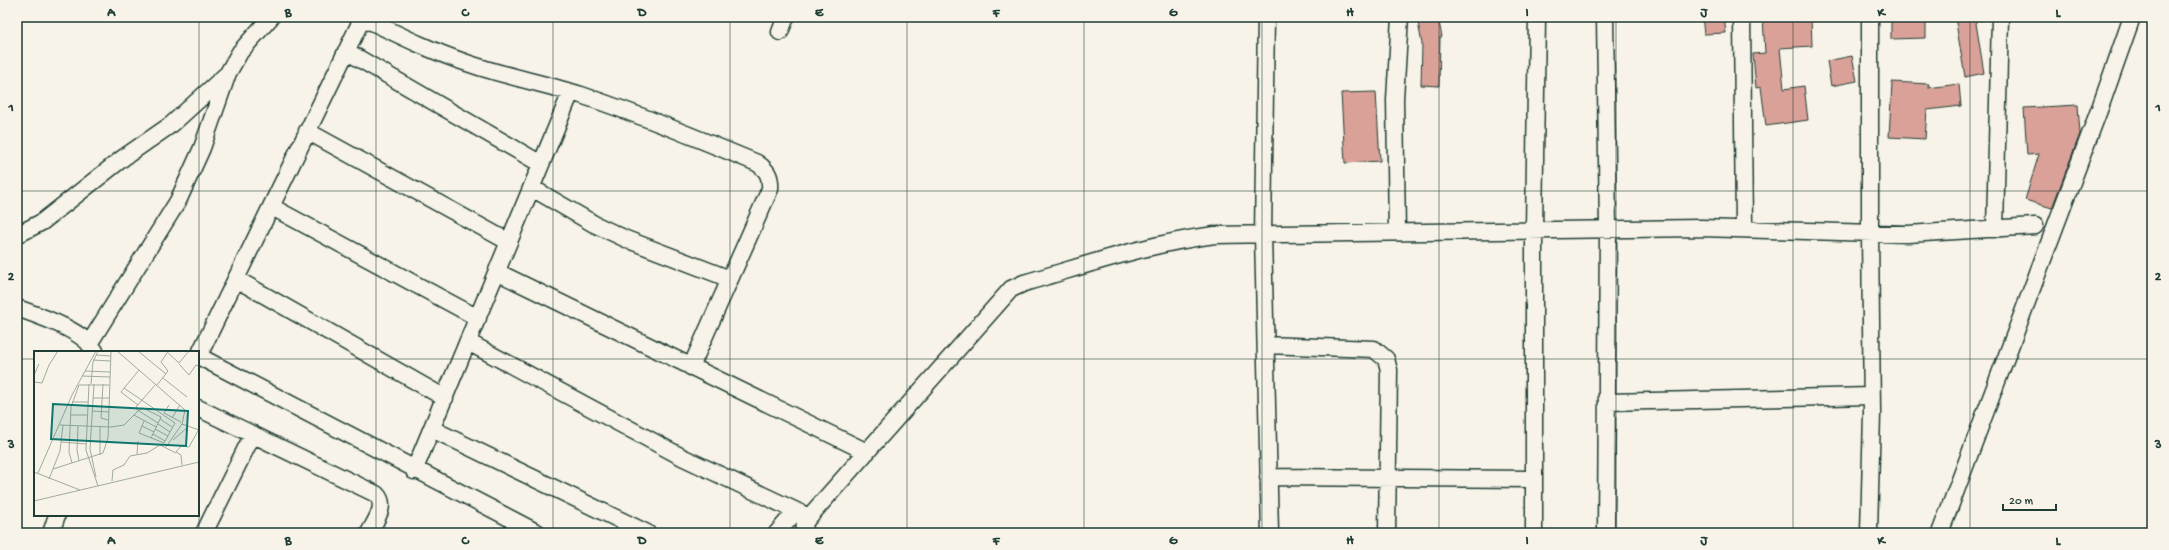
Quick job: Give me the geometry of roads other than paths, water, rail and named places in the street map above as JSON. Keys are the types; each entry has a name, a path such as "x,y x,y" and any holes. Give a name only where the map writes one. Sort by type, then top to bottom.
{"street":[{"path":"17,308 47,319 82,337 92,348 178,201 202,148 228,73 240,52 271,17"},
{"path":"780,32 786,17"},
{"path":"1266,17 1263,235 1270,533"},
{"path":"1397,232 1395,99 1400,17"},
{"path":"1534,533 1534,230 1537,17"},
{"path":"1605,17 1608,229 1606,533"},
{"path":"1742,17 1744,228"},
{"path":"1869,533 1872,396 1870,17"},
{"path":"1995,229 2000,17"},
{"path":"1940,533 2101,105 2132,17"},
{"path":"538,533 493,508 414,471 202,358 201,351 272,207 358,26 363,22 368,21 466,63 511,77 571,92 656,121 757,163 767,170 771,179 770,189 691,367"},
{"path":"346,51 541,164"},
{"path":"17,235 42,222 123,158 172,124 228,73"},
{"path":"414,471 571,92"},
{"path":"307,132 509,242"},
{"path":"532,188 600,227 730,279"},
{"path":"272,207 478,318"},
{"path":"778,533 802,514 867,452 1006,294 1017,285 1139,250 1191,238 1216,235 1744,228 1908,234 2035,226"},
{"path":"497,272 867,452"},
{"path":"236,279 445,398"},
{"path":"468,342 669,450 802,514 805,522 804,533"},
{"path":"1266,345 1374,349 1381,353 1386,359 1389,370 1387,533"},
{"path":"1607,402 1872,396"},
{"path":"199,408 376,494 382,502 382,506 369,533"},
{"path":"432,429 647,533"},
{"path":"204,533 253,434"},
{"path":"1268,477 1534,479"},
{"path":"51,533 57,516"}]}
